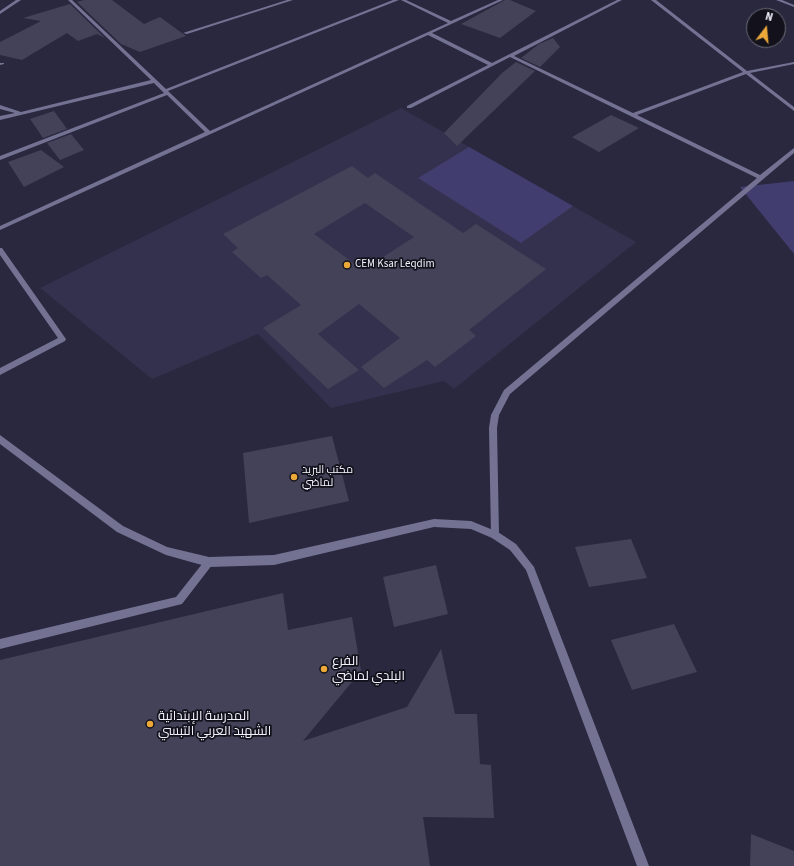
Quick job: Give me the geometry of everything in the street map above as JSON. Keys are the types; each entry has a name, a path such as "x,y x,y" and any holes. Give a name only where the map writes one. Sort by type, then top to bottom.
{"street":[{"path":"0,13 19,0"},
{"path":"70,0 209,133"},
{"path":"185,33 291,0"},
{"path":"0,158 397,0"},
{"path":"403,0 452,23"},
{"path":"0,228 501,0"},
{"path":"408,107 620,0"},
{"path":"654,0 794,109"},
{"path":"778,0 794,6"},
{"path":"428,33 492,65"},
{"path":"511,56 761,178"},
{"path":"633,115 747,72 794,63"},
{"path":"0,118 154,80"},
{"path":"0,107 20,113"},
{"path":"495,535 493,428 495,414 507,392 794,150"},
{"path":"0,250 62,339 0,372"},
{"path":"0,439 120,529 166,551 209,562 274,560 434,523 471,525 495,535 513,547 529,567 643,866"},
{"path":"0,644 179,601 209,562"}],"shaded area":[{"name":"CEM Ksar Leqdim","path":"401,108 636,242 454,389 444,381 331,408 258,334 152,379 40,288"},
{"path":"469,147 573,206 521,243 418,178"},
{"path":"794,181 794,254 740,187"}],"building":[{"path":"84,0 112,0 144,24 160,17 186,36 140,52 121,44 77,2"},
{"path":"505,0 510,0 536,11 500,38 461,24"},
{"path":"70,4 105,38 97,34 78,41 67,33 22,60 0,55 0,42 41,21 23,18"},
{"path":"553,38 560,47 540,67 521,58 539,44"},
{"path":"516,62 535,71 457,146 444,133 502,73"},
{"path":"54,111 67,129 43,138 30,119"},
{"path":"611,115 639,128 599,152 572,137"},
{"path":"71,134 84,150 60,160 47,143"},
{"path":"41,150 64,167 24,187 8,162"},
{"path":"352,166 368,178 375,173 463,233 476,224 546,269 469,330 476,336 435,367 427,360 384,388 361,367 400,338 359,304 318,334 359,370 328,389 263,328 301,305 267,275 261,278 232,252 238,248 223,234","holes":["365,203 414,237 363,270 314,234"]},
{"name":"مكتب البريد لماضي","path":"332,436 349,501 249,523 243,453"},
{"path":"631,539 647,578 589,587 575,547"},
{"path":"436,565 448,614 394,627 383,577"},
{"name":"المدرسة الإبتدائية الشهيد العربي التبسي","path":"283,593 288,630 352,617 361,671 303,741 407,707 441,649 455,714 477,714 480,764 491,765 494,818 423,817 430,866 0,866 0,660"},
{"path":"674,624 697,672 632,690 611,640"},
{"path":"751,834 794,851 794,866 750,866"}],"place":[{"name":"CEM Ksar Leqdim","path":"347,265"},
{"name":"مكتب البريد لماضي","path":"294,477"},
{"name":"الفرع البلدي لماضي","path":"324,669"},
{"name":"المدرسة الإبتدائية الشهيد العربي التبسي","path":"150,724"}]}
